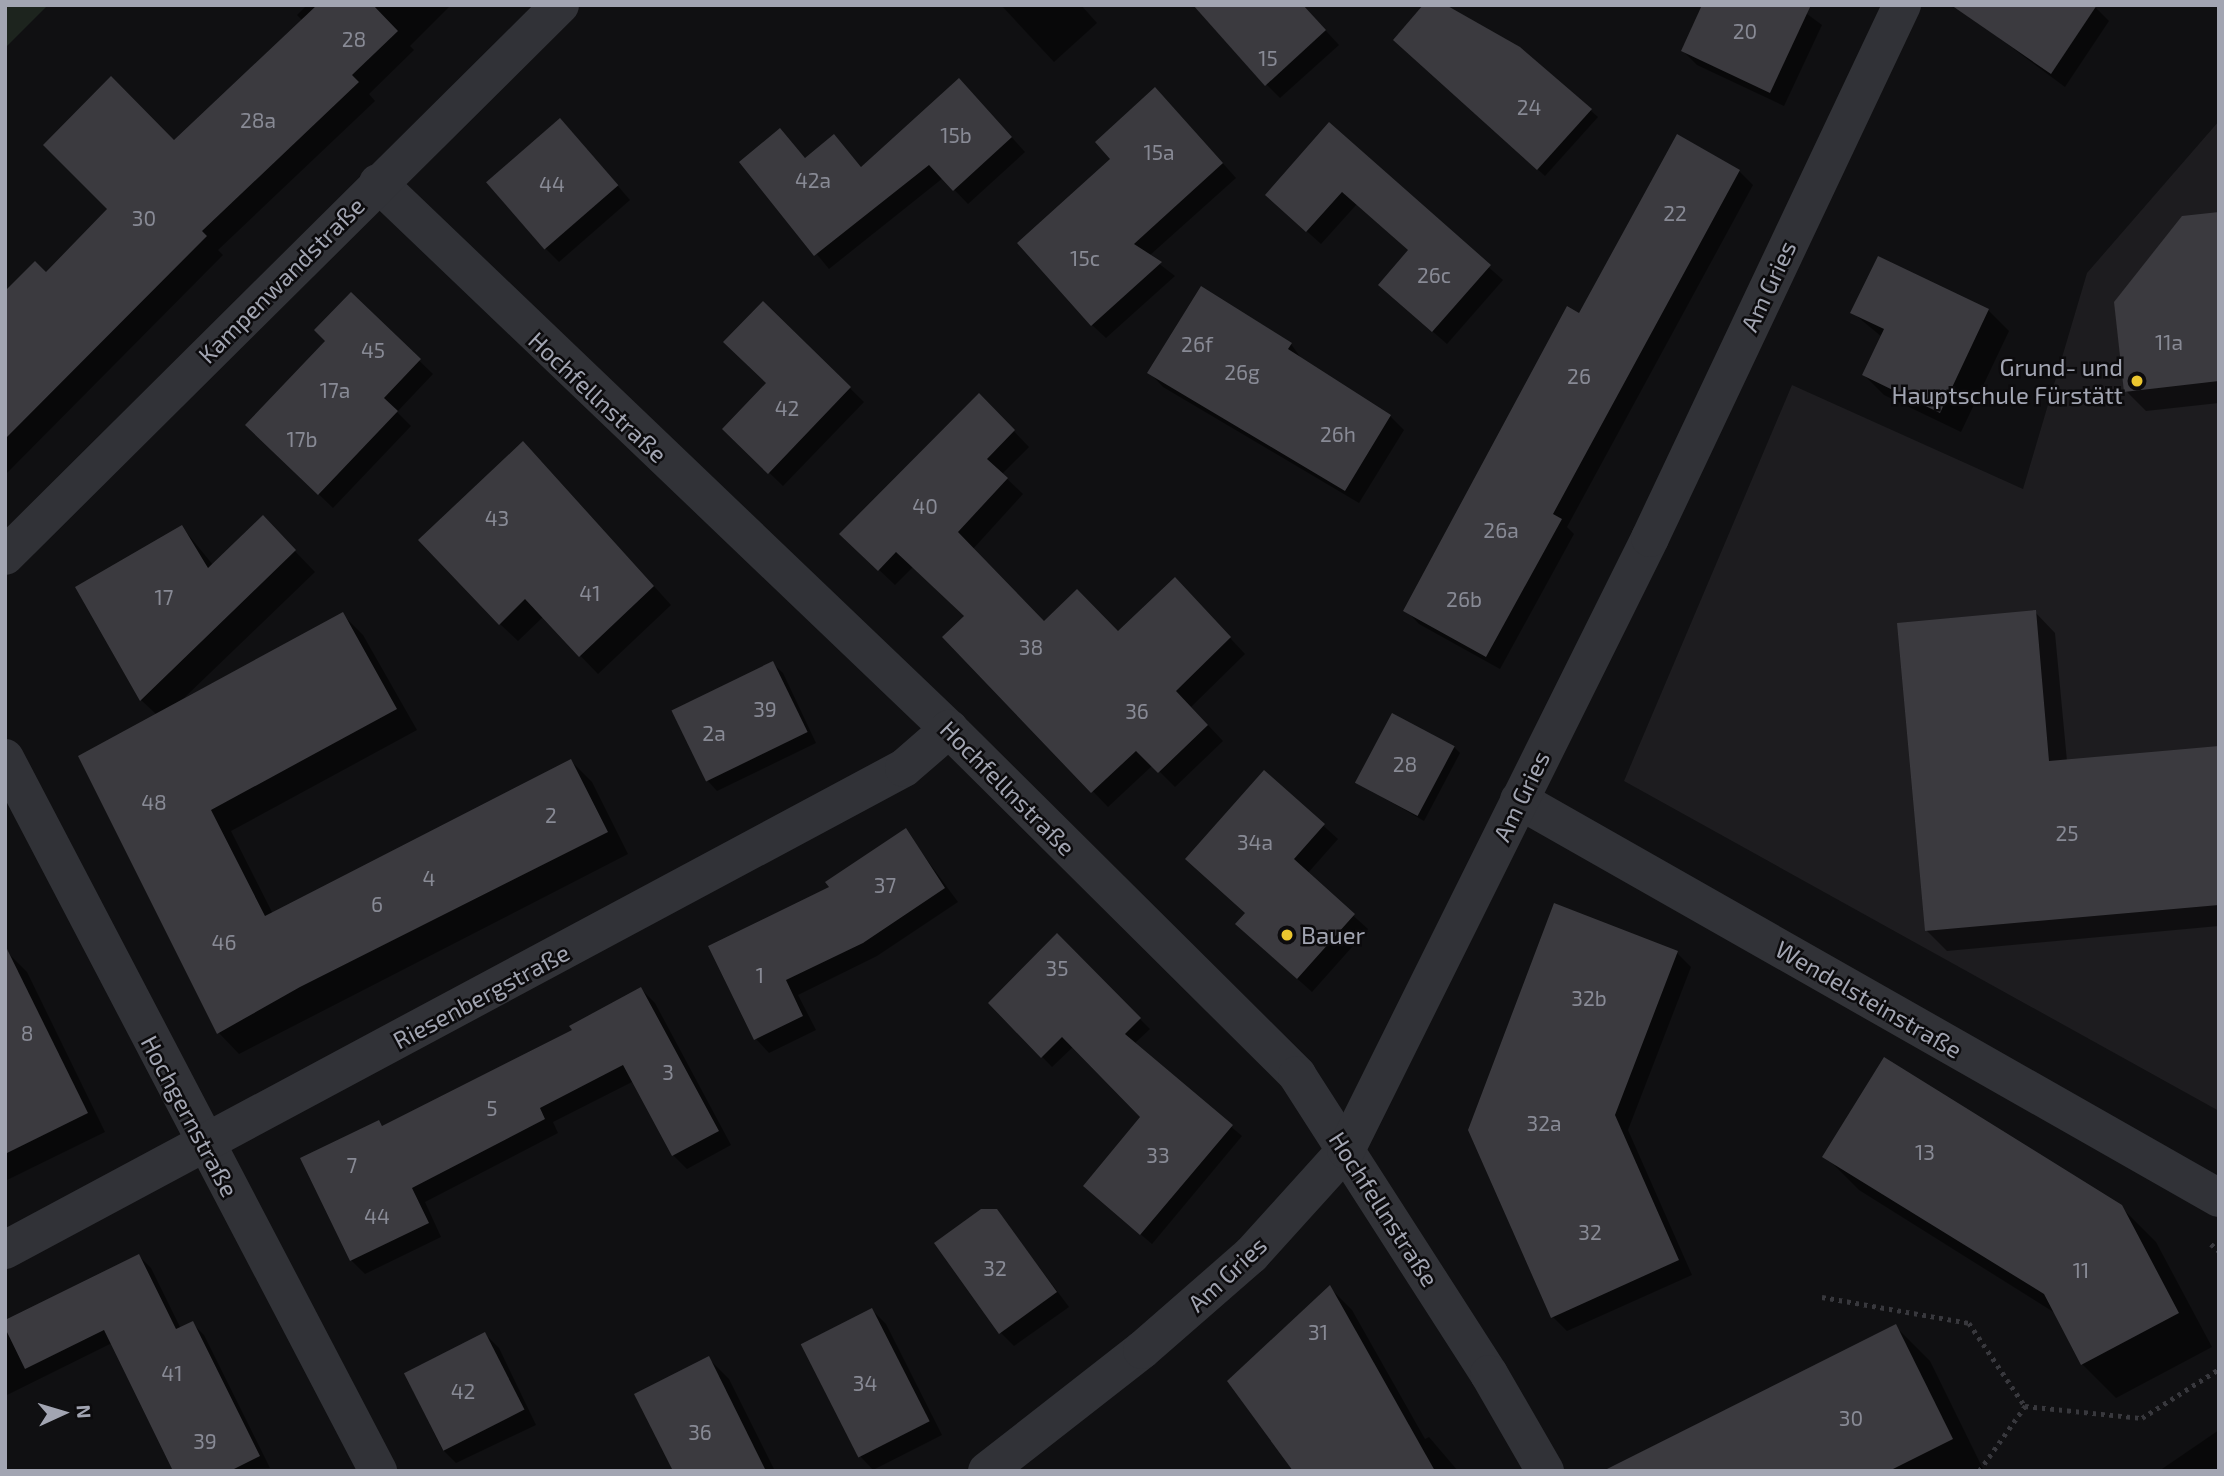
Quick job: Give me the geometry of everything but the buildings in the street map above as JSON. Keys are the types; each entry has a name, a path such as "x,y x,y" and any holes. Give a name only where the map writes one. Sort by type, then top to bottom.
{"street":[{"name":"Kampenwandstraße","path":"5,556 560,5"},
{"name":"Am Gries","path":"987,1471 1142,1350 1251,1255 1346,1150 1650,538 1902,5"},
{"name":"Hochfellnstraße","path":"378,183 949,729 1297,1075 1545,1471"},
{"name":"Riesenbergstraße","path":"5,1250 904,768 949,729"},
{"name":"Hochgernstraße","path":"5,758 204,1144 378,1471"},
{"name":"Wendelsteinstraße","path":"1519,800 2219,1198"}],"path":[{"path":"1822,1297 1969,1323 2025,1406"},
{"path":"2025,1406 2142,1418 2219,1369"},
{"path":"1979,1471 2025,1406"}],"shaded area":[{"path":"5,5 48,5 5,48"},
{"path":"2219,121 2219,1111 1624,781 1792,385 2023,489 2087,273"}],"place":[{"name":"Grund- und Hauptschule Fürstätt","path":"2137,381"},
{"name":"Bauer","path":"1287,935"}]}
